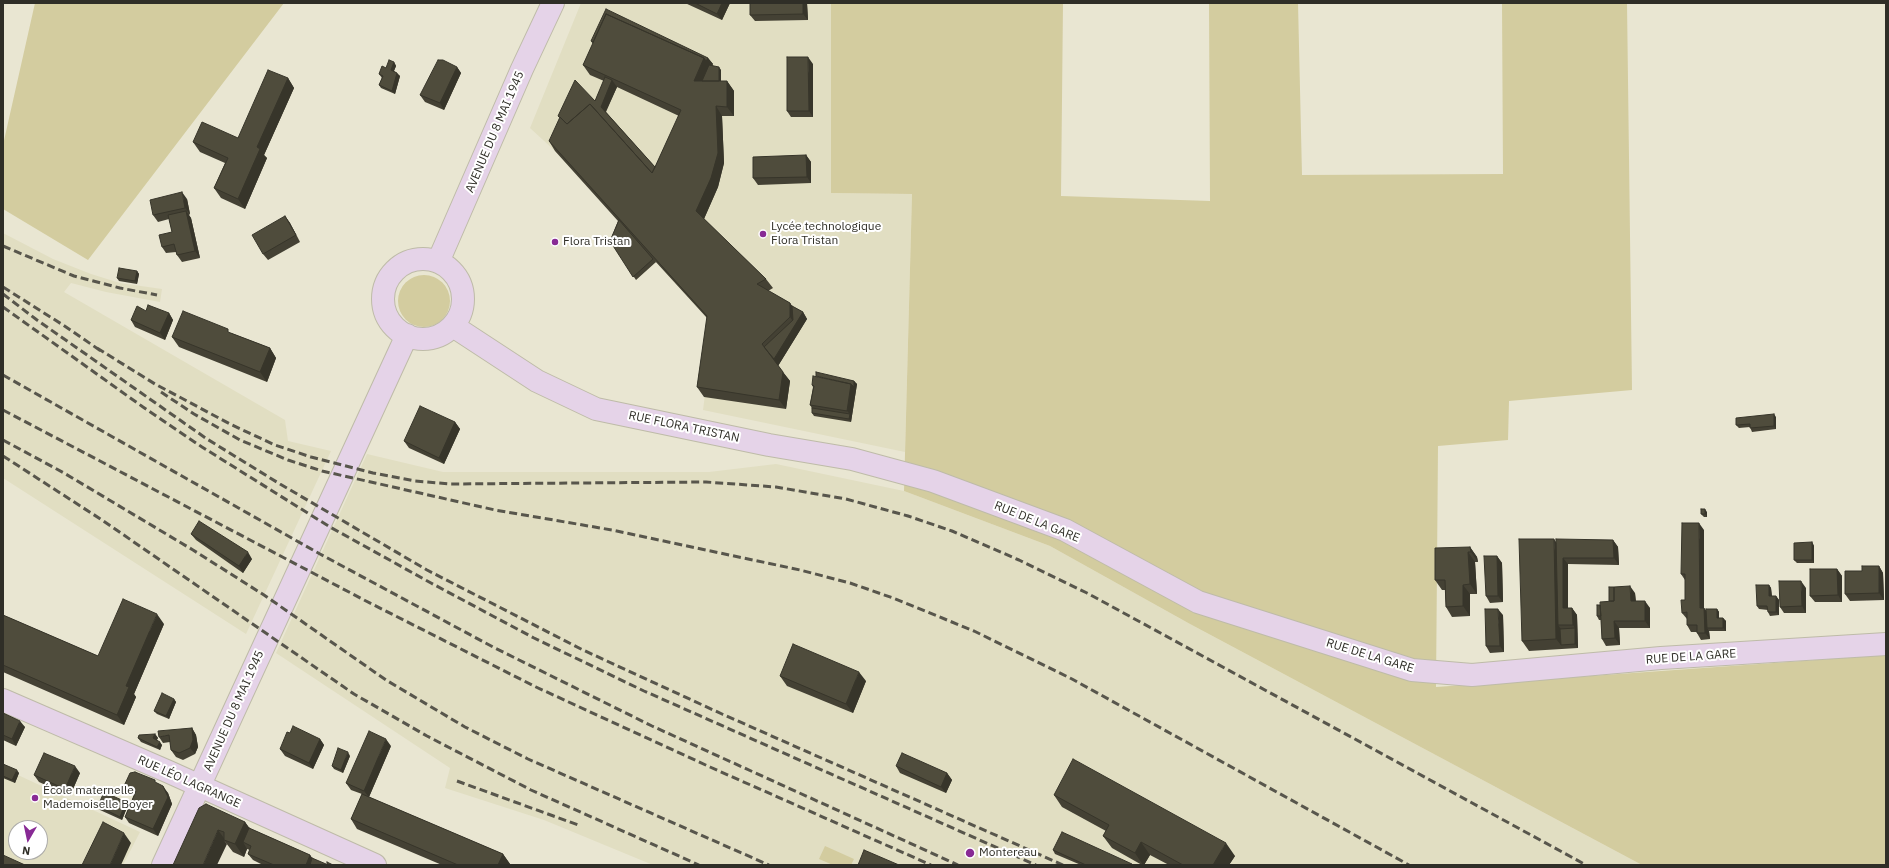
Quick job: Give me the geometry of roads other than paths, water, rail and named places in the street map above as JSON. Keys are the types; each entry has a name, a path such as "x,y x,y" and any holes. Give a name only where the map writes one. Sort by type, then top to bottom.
{"main road":[{"name":"AVENUE DU 8 MAI 1945","path":"438,262 522,68 553,3"},
{"path":"425,259 438,262 449,268 458,278 464,302 460,315 454,326 444,334 432,338 419,339 407,335 395,328 387,316 384,303 384,290 390,277 399,267 411,261 425,259"},
{"name":"RUE FLORA TRISTAN","path":"454,326 537,381 596,409 769,445 852,459 933,482"},
{"name":"AVENUE DU 8 MAI 1945","path":"163,865 407,335"},
{"name":"RUE DE LA GARE","path":"933,482 1065,530 1198,602 1412,670 1472,675 1661,658 1886,644"},
{"name":"RUE LÉO LAGRANGE","path":"3,700 200,786 375,865"}],"railway":[{"path":"3,246 74,276 120,288 157,295"},
{"path":"3,287 101,351"},
{"path":"3,294 37,320 207,439 280,484 427,570 583,650 722,714 1063,865"},
{"path":"3,307 143,407 202,447 330,527 431,583 534,638 644,691 1036,865"},
{"path":"97,348 155,384 232,425 275,445 311,457 373,473 415,481 451,484 706,482 776,487 846,499 908,516 952,531 1019,560 1087,593 1586,865"},
{"path":"3,375 320,554 493,647 652,726 958,865"},
{"path":"161,392 194,414 240,440 288,460 322,471 495,510 612,530 800,570 850,583 893,598 974,631 1072,679 1409,865"},
{"path":"3,410 366,601 536,687 710,767 931,865"},
{"path":"3,440 64,473 193,550 264,595 386,680 465,727 528,759 769,865"},
{"path":"3,456 102,520 354,694 427,736 531,790 699,865"},
{"path":"457,781 581,826"}],"place":[{"name":"Lycée technologique Flora Tristan","path":"763,234"},
{"name":"Flora Tristan","path":"555,242"},
{"name":"École maternelle Mademoiselle Boyer","path":"35,798"},
{"name":"Montereau","path":"970,853"}]}
